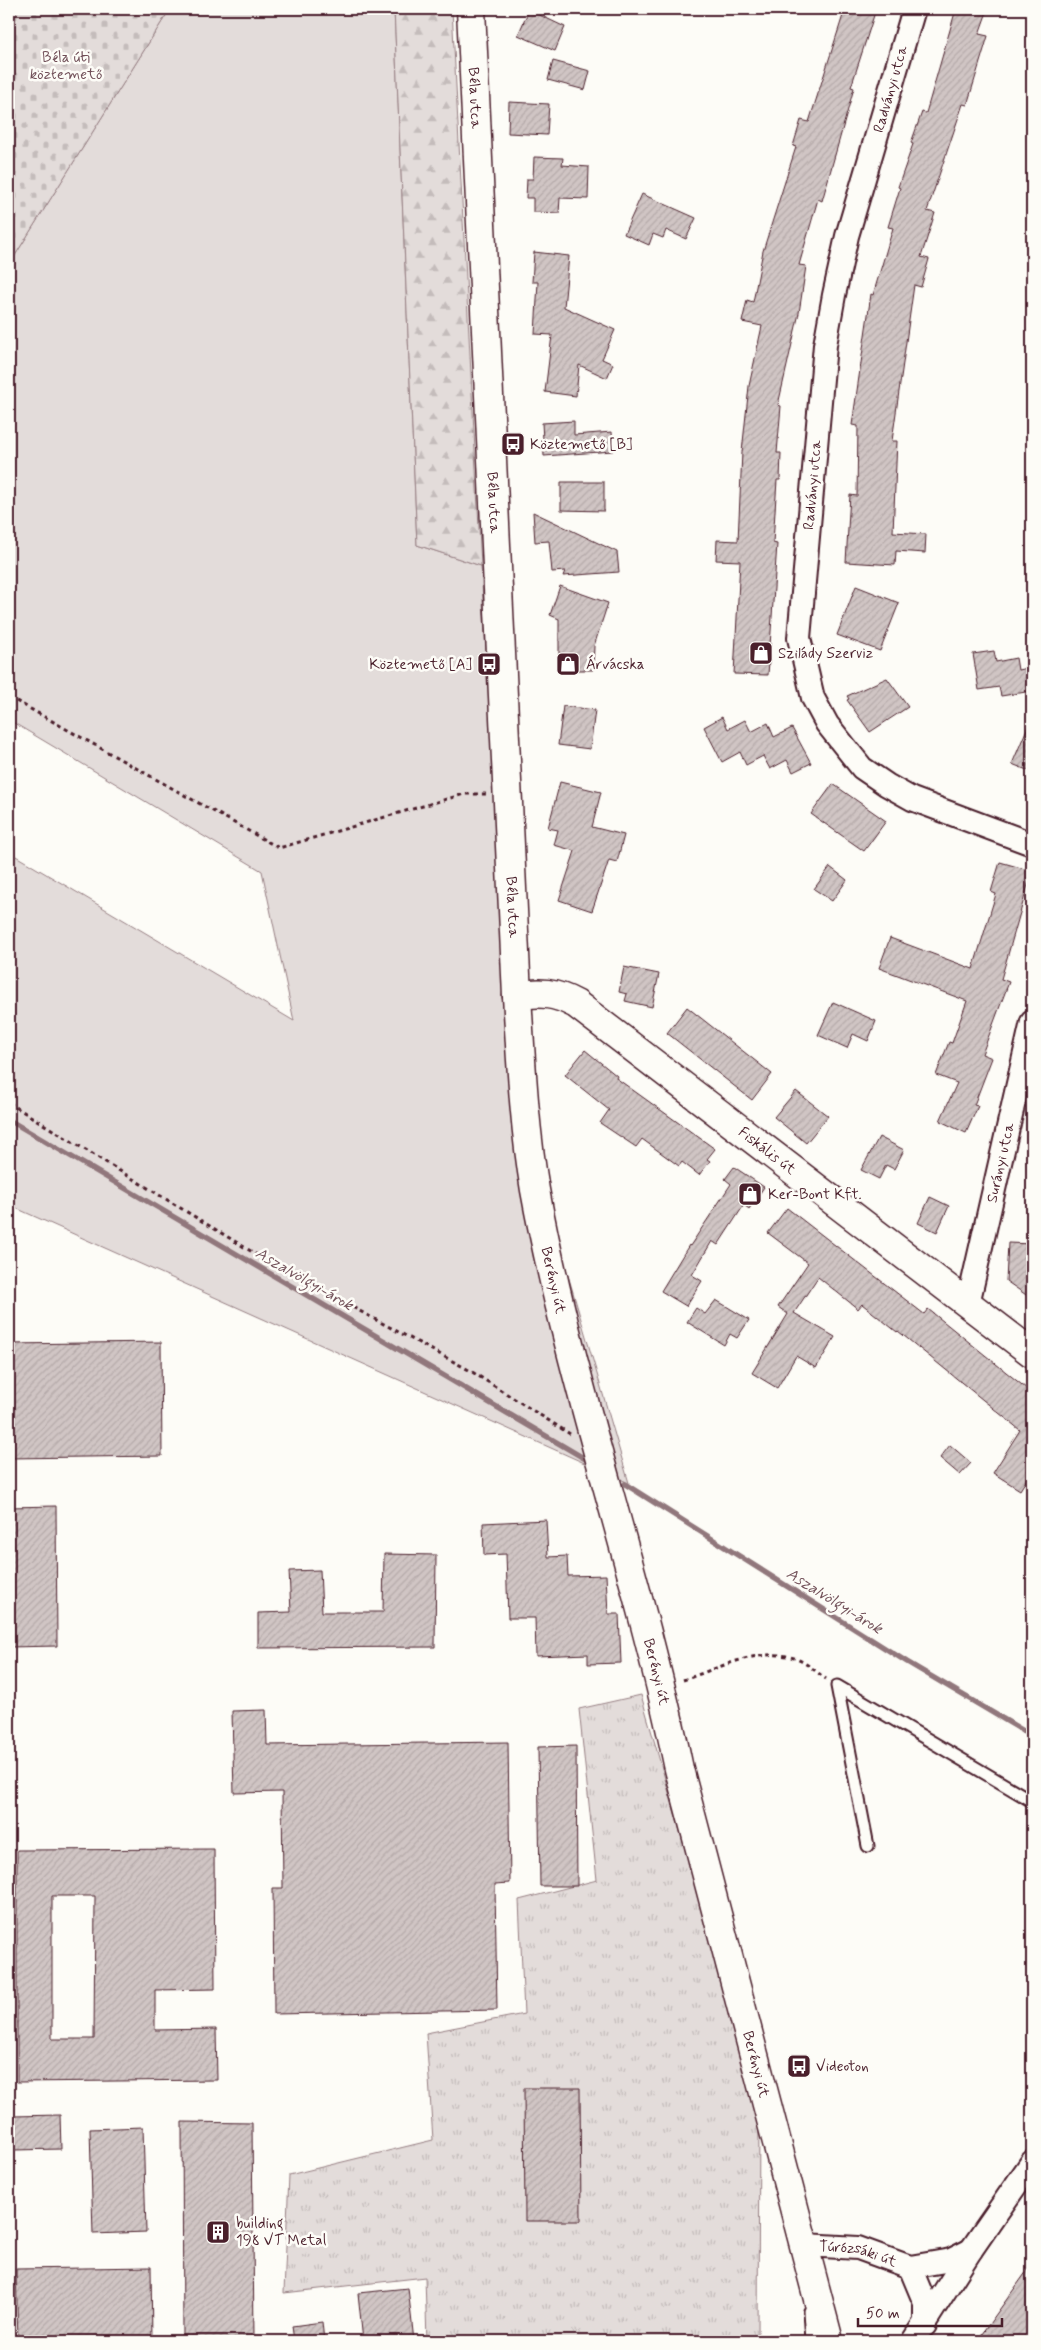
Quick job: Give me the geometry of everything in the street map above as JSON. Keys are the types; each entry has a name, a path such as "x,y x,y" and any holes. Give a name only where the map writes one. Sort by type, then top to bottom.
{"main road":[{"name":"Béla utca","path":"470,9 517,996"},
{"name":"Fiskális út","path":"517,996 533,992 548,993 562,996 576,1004 1032,1353"},
{"name":"Berényi út","path":"517,996 526,1116 535,1189 568,1335 662,1686 679,1769 829,2341"}],"street":[{"name":"Radványi utca","path":"914,9 847,236 834,295 825,345 799,638 813,698 826,724 862,768 912,799 1032,844"},
{"name":"Surányi utca","path":"968,1304 1032,1022"},
{"name":"Túrózsáki út","path":"919,2333 971,2250 1032,2162"},
{"name":"Túrózsáki út","path":"805,2245 858,2248 910,2267 951,2260 971,2250"},
{"name":"Túrózsáki út","path":"910,2267 925,2303 919,2333"}],"lane":[{"path":"837,1686 1032,1801"},
{"path":"837,1686 868,1846"},
{"path":"805,2245 812,2341"}],"path":[{"path":"9,697 279,848 464,794"},
{"path":"9,1103 267,1261 469,1370 600,1453"},
{"path":"662,1686 755,1657 778,1655 800,1661 837,1686"}],"green space":[{"name":"Béla úti köztemető","path":"9,9 170,9 9,265"},
{"path":"170,9 394,9 417,545 481,566 500,898 528,1139 629,1483 9,1205 9,852 294,1021 262,871 9,720 9,265"},
{"path":"394,9 452,9 481,566 417,545"},
{"path":"641,1695 759,2107 758,2341 427,2341 425,2277 284,2293 289,2175 433,2140 426,2033 524,2014 519,1900 597,1880 579,1709"}],"building":[{"path":"845,9 876,9 851,87 854,88 822,201 818,199 799,265 806,266 799,313 778,405 781,406 777,453 781,453 780,480 777,480 773,543 777,544 768,675 734,674 740,561 716,560 717,540 738,541 742,452 749,386 762,326 742,322 747,300 753,302 763,251 796,147 793,146 801,120 809,122"},
{"path":"956,9 988,9 979,34 988,36 967,105 963,104 927,211 935,213 921,257 929,259 921,287 914,285 892,441 897,441 893,532 926,534 925,553 896,551 895,565 846,562 850,495 857,496 858,426 852,425 871,294 873,295 893,228 888,227 900,188 898,187 913,144 911,143 922,112 926,113"},
{"path":"529,10 565,27 555,51 518,35"},
{"path":"553,61 590,71 585,90 548,80"},
{"path":"509,102 549,104 547,135 508,133"},
{"path":"534,157 563,158 562,165 589,167 588,199 560,198 559,213 533,212 533,198 526,198 527,179 533,179"},
{"path":"642,194 696,218 686,239 666,230 663,238 653,234 649,245 624,234"},
{"path":"534,252 569,256 564,307 615,330 602,359 613,364 607,378 579,365 576,396 545,392 552,335 535,334 538,282 532,282"},
{"path":"574,421 574,435 612,432 613,451 544,456 542,423"},
{"path":"561,482 604,482 604,511 561,510"},
{"path":"533,512 617,552 619,572 563,576 565,571 552,572 549,541 535,542"},
{"path":"560,586 608,603 594,646 593,670 559,670 559,619 550,615"},
{"path":"856,586 899,603 880,651 837,635"},
{"path":"994,651 996,662 1016,658 1018,670 1032,667 1032,691 1001,696 999,687 979,690 973,654"},
{"path":"887,678 908,707 870,732 847,700 849,699 847,696"},
{"path":"563,706 595,710 590,749 558,745"},
{"path":"722,717 728,729 745,720 751,732 768,723 774,737 792,728 811,763 793,772 787,760 770,769 763,756 746,765 740,752 722,762 704,727"},
{"path":"1032,717 1032,772 1012,764"},
{"path":"560,782 601,792 592,827 624,835 617,862 609,860 592,911 559,900 575,851 554,845 558,830 548,828"},
{"path":"833,784 886,821 864,851 811,814"},
{"path":"1000,862 1032,871 1001,979 1009,982 982,1054 992,1058 974,1105 978,1106 966,1133 940,1121 957,1083 936,1075 949,1042 952,1043 967,1001 879,968 890,938 973,969 996,894 991,892"},
{"path":"830,867 847,880 832,901 814,889"},
{"path":"624,967 659,974 652,1007 625,1001 627,994 619,992"},
{"path":"833,1002 876,1021 868,1041 853,1034 847,1048 818,1035"},
{"path":"687,1007 772,1074 752,1100 667,1033"},
{"path":"585,1050 617,1076 616,1078 715,1149 707,1159 710,1161 699,1175 682,1162 679,1166 642,1139 636,1147 600,1123 609,1110 565,1075"},
{"path":"796,1091 828,1116 806,1143 774,1117"},
{"path":"879,1137 904,1150 894,1169 886,1165 879,1179 861,1170"},
{"path":"734,1167 764,1187 749,1209 744,1205 718,1245 712,1241 692,1275 702,1281 686,1306 661,1291 689,1245 731,1184 725,1179"},
{"path":"930,1197 949,1206 937,1232 918,1223"},
{"path":"787,1208 924,1314 928,1309 1032,1393 1032,1471 1020,1490 993,1473 1020,1430 898,1331 862,1304 858,1309 818,1277 794,1313 835,1337 816,1368 796,1356 777,1388 752,1373 788,1314 778,1307 808,1263 768,1233"},
{"path":"1008,1243 1032,1244 1032,1299 1006,1281"},
{"path":"716,1300 749,1320 737,1338 730,1334 724,1345 687,1322 696,1308 705,1314"},
{"path":"161,1342 162,1456 9,1458 9,1344"},
{"path":"950,1445 971,1463 960,1475 940,1458"},
{"path":"56,1506 57,1646 9,1647 9,1507"},
{"path":"546,1520 548,1557 567,1556 568,1576 606,1575 608,1614 619,1614 621,1663 588,1664 588,1654 536,1656 535,1618 508,1618 506,1554 484,1555 483,1523"},
{"path":"384,1554 436,1555 435,1647 258,1648 258,1613 291,1612 289,1571 320,1570 322,1612 383,1612"},
{"path":"266,1710 267,1745 508,1742 510,1883 495,1884 497,2010 274,2014 273,1888 283,1888 282,1792 234,1793 232,1711"},
{"path":"576,1746 577,1886 540,1886 538,1747"},
{"path":"214,1849 215,1989 155,1990 155,2030 216,2029 217,2080 17,2082 17,1850","holes":["52,1896 95,1896 94,2039 52,2039"]},
{"path":"524,2088 580,2088 581,2221 525,2221"},
{"path":"60,2115 61,2149 14,2150 13,2116"},
{"name":"building 198 VT Metal","path":"182,2122 252,2123 254,2341 183,2341"},
{"path":"143,2127 146,2232 93,2234 90,2129"},
{"path":"1032,2264 1032,2341 977,2341"},
{"path":"151,2267 152,2341 18,2341 16,2269"},
{"path":"408,2288 414,2341 363,2341 358,2293"},
{"path":"322,2322 324,2341 294,2341 292,2326"}],"waterway":[{"name":"Aszalvölgyi-árok","path":"9,1120 587,1460"},
{"name":"Aszalvölgyi-árok","path":"625,1484 907,1662 1032,1736"}],"place":[{"name":"Köztemető [B]","path":"513,444"},
{"name":"Szilády Szerviz","path":"761,653"},
{"name":"Köztemető [A]","path":"489,664"},
{"name":"Árvácska","path":"568,664"},
{"name":"Ker-Bont Kft.","path":"750,1194"},
{"name":"Videoton","path":"799,2066"},
{"name":"building 198 VT Metal","path":"218,2232"}]}
